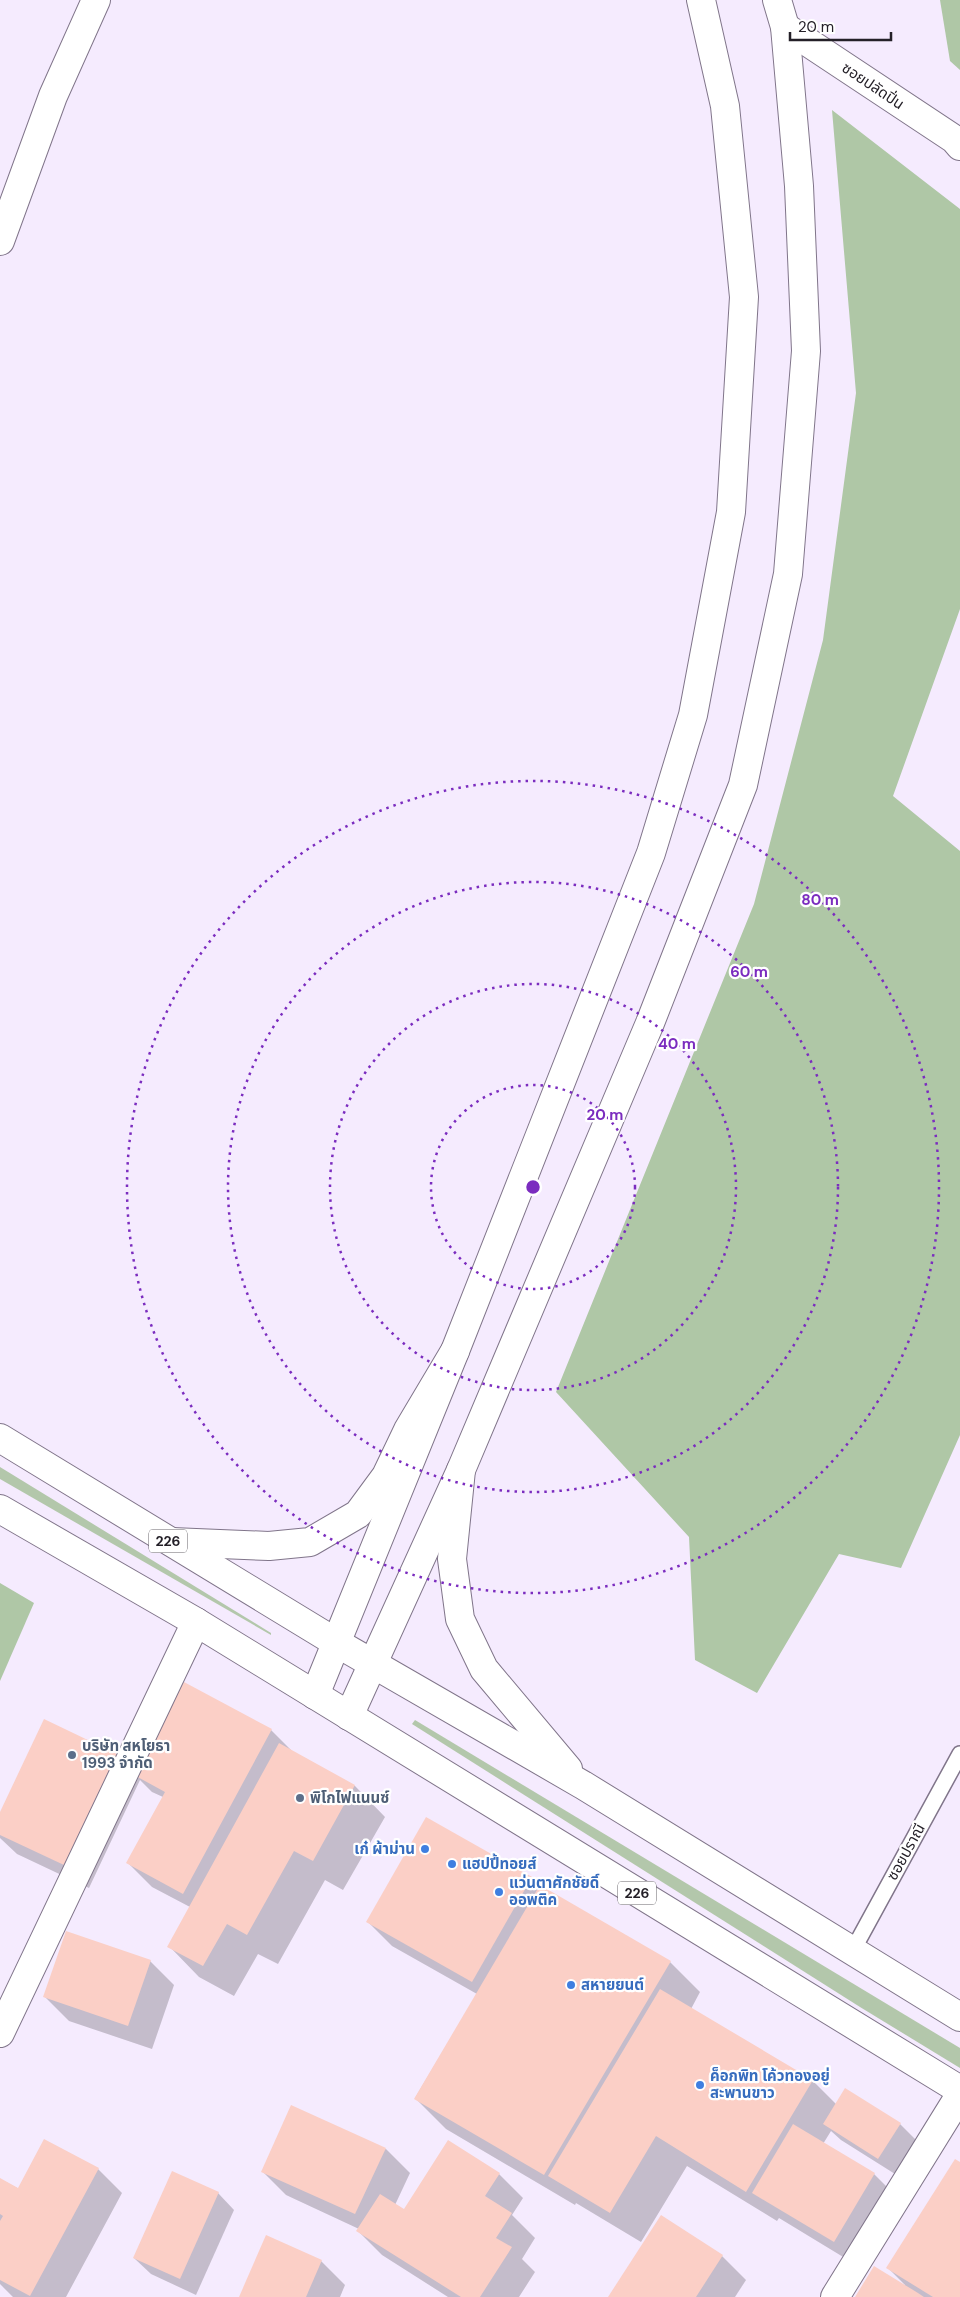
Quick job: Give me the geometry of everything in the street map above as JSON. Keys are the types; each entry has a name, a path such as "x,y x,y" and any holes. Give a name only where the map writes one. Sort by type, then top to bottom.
{"main road":[{"path":"0,241 53,96 96,0"},
{"path":"315,1695 455,1351 652,853 693,715 731,512 744,297 725,106 701,0"},
{"path":"349,1716 461,1470 650,1023 743,785 788,574 806,351 799,186 785,27 777,0"},
{"name":"ซอยปลัดปิ่น","path":"785,27 954,140 960,146"},
{"path":"170,1542 269,1546 310,1542 358,1514 386,1476 408,1430 455,1351"},
{"name":"226","path":"0,1438 336,1643 583,1785 960,2017"},
{"path":"461,1470 452,1559 460,1620 484,1669 583,1785"},
{"name":"226","path":"0,1509 196,1622 960,2090"},
{"path":"0,2033 196,1622"},
{"path":"835,2297 960,2095"}],"lane":[{"name":"ซอยปราณี","path":"853,1950 960,1754"}],"green space":[{"path":"940,0 960,0 960,70 950,61"},
{"path":"832,110 960,209 960,609 893,796 960,851 960,1435 901,1568 839,1554 757,1693 695,1660 689,1537 556,1392 754,904 823,640 856,393"},
{"path":"0,1467 271,1633 271,1635 0,1479"},
{"path":"0,1583 34,1603 0,1681"},
{"path":"415,1720 960,2048 960,2068 860,2007 412,1724"}],"building":[{"path":"184,1682 272,1729 183,1894 126,1863 165,1792 134,1775"},
{"path":"44,1719 117,1754 64,1865 0,1835 0,1812"},
{"path":"279,1743 355,1785 313,1861 294,1851 247,1935 227,1924 203,1966 167,1947"},
{"path":"426,1817 532,1877 472,1982 366,1922"},
{"path":"540,1885 671,1961 544,2175 414,2099"},
{"path":"66,1931 151,1960 128,2026 43,1997"},
{"path":"660,1989 813,2080 746,2192 656,2136 610,2213 548,2176"},
{"path":"845,2088 901,2123 878,2159 823,2124"},
{"path":"291,2105 386,2148 355,2214 261,2172"},
{"path":"793,2124 875,2173 834,2242 752,2193"},
{"path":"44,2139 99,2168 30,2296 0,2280 0,2221 3,2216 0,2214 0,2178 18,2188"},
{"path":"448,2140 500,2173 485,2196 512,2213 496,2238 512,2247 480,2297 461,2297 356,2231 380,2194 404,2209"},
{"path":"955,2159 960,2162 960,2297 933,2297 886,2268"},
{"path":"172,2171 219,2192 180,2279 133,2258"},
{"path":"661,2215 723,2255 696,2297 608,2297"},
{"path":"266,2235 322,2260 306,2297 239,2297"},
{"path":"874,2266 918,2293 924,2297 855,2297"}],"place":[{"name":"บริษัท สหโยธา 1993 จำกัด","path":"72,1755"},
{"name":"พิโกไฟแนนซ์","path":"300,1798"},
{"name":"เก๋ ผ้าม่าน","path":"425,1849"},
{"name":"แฮปปี้ทอยส์","path":"452,1864"},
{"name":"แว่นตาศักชัยดิ์ ออพติค","path":"499,1892"},
{"name":"สหายยนต์","path":"571,1985"},
{"name":"ค็อกพิท โค้วทองอยู่ สะพานขาว","path":"700,2085"}]}
